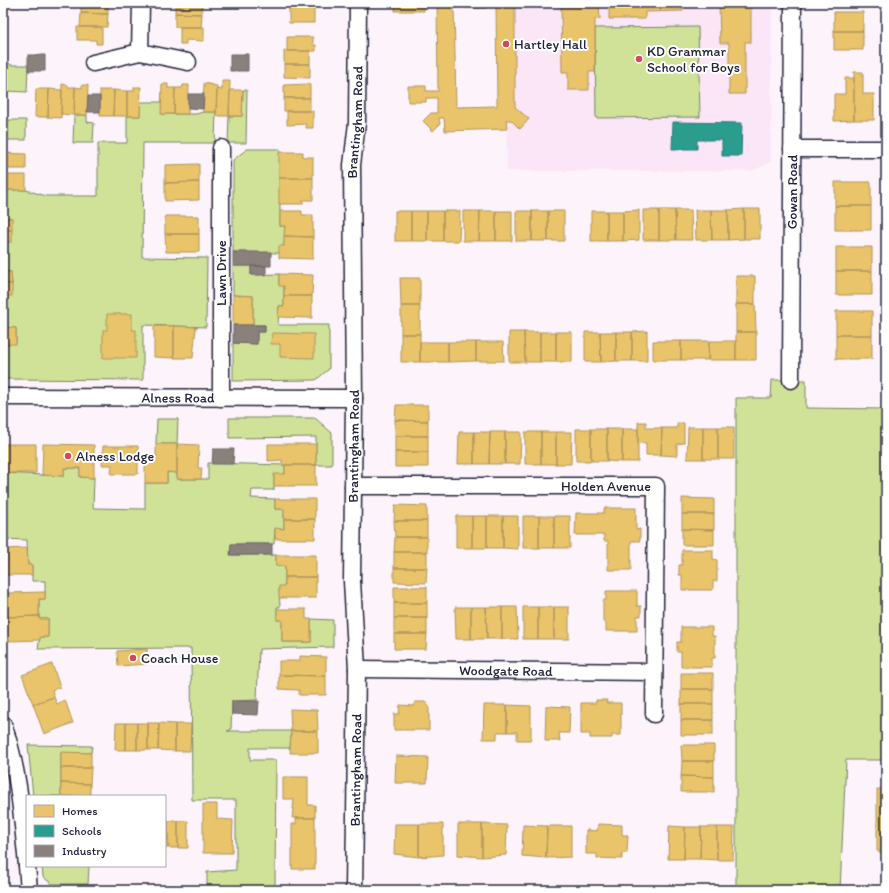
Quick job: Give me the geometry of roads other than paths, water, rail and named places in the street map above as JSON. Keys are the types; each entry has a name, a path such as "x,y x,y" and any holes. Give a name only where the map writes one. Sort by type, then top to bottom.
{"street":[{"path":"140,52 141,3"},
{"name":"Brantingham Road","path":"354,890 357,669 352,581 354,398 352,165 357,123 358,3"},
{"name":"Gowan Road","path":"791,380 793,3"},
{"path":"93,63 140,52 188,62"},
{"name":"Lawn Drive","path":"221,148 221,398"},
{"path":"792,149 886,149"},
{"name":"Alness Road","path":"3,397 354,398"},
{"name":"Holden Avenue","path":"353,486 656,486 654,714"},
{"name":"Woodgate Road","path":"357,669 654,672"},
{"path":"3,724 11,747 19,785 26,856"},
{"path":"27,867 30,890"}],"place":[{"name":"Hartley Hall","path":"506,44"},
{"name":"KD Grammar School for Boys","path":"639,59"},
{"name":"Alness Lodge","path":"68,456"},
{"name":"Coach House","path":"133,658"}]}
